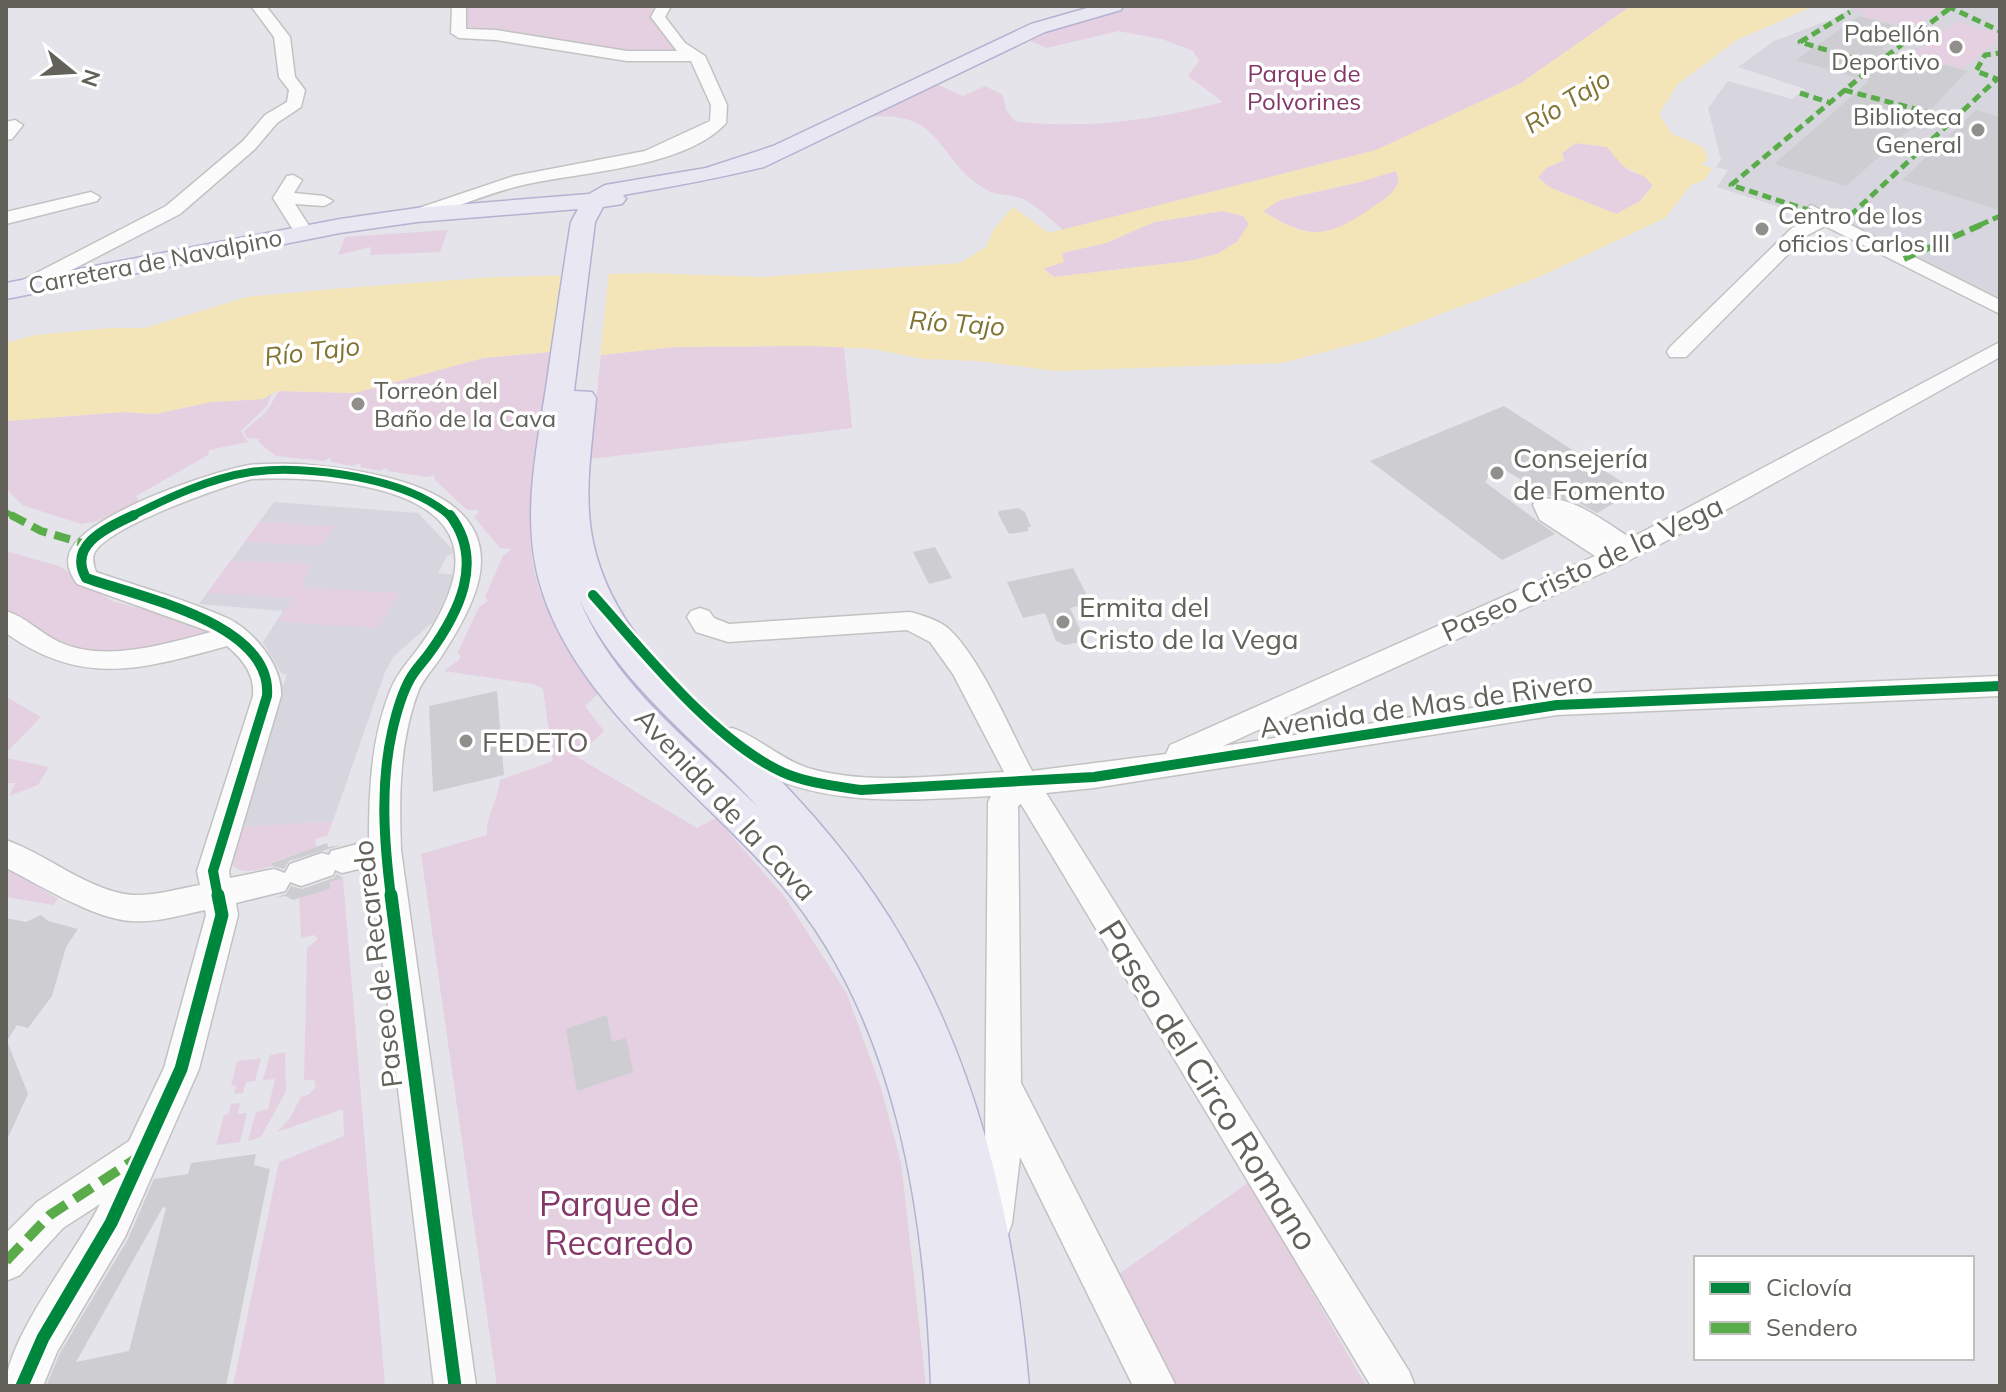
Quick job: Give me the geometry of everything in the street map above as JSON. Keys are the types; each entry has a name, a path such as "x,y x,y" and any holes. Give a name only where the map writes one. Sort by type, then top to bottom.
{"main road":[{"path":"448,212 620,207 738,171 1038,28 1114,6"},
{"path":"448,212 545,206 572,212 589,209 599,194 710,174 778,151"},
{"name":"Avenida de la Cava","path":"589,209 598,264 566,428 546,501 549,550 557,586 579,635 601,668 658,733 744,818 810,890 868,984 903,1068 941,1215 951,1278 958,1386"},
{"name":"Avenida de la Cava","path":"589,209 566,428 577,544 593,595 607,624 637,665 783,809 815,846 875,929 923,1023 972,1167 989,1256 1002,1386"},
{"name":"Carretera de Navalpino","path":"16,289 304,232 448,212"}],"street":[{"path":"16,289 173,210 249,145 271,119 295,104 297,90 287,77 282,37 258,6"},
{"path":"459,6 459,33 496,35 627,56 697,56"},
{"path":"417,215 533,177 625,164 695,138 718,123 719,105 697,56 678,46 676,37 660,24 658,17 664,6"},
{"path":"6,128 15,125 6,135"},
{"name":"Carretera de Navalpino","path":"293,180 282,198 304,232"},
{"path":"6,218 91,197"},
{"path":"282,198 324,201"},
{"path":"1678,352 1818,214 2000,308"},
{"name":"Paseo Cristo de la Vega","path":"1154,765 1623,553 2000,348"},
{"name":"Paseo de Recaredo","path":"233,635 220,625 86,578 79,569 86,544 102,532 202,486 249,473 277,471 377,482 401,488 449,515 461,531 468,554 469,573 450,619 408,681 395,720 385,850 455,1386"},
{"name":"Avenida de la Cava","path":"593,595 666,676 753,757 786,774 826,785 861,790"},
{"name":"Paseo del Circo Romano","path":"700,617 705,625 728,633 897,621 926,627 946,642 964,669 1024,783 1394,1386"},
{"path":"6,620 56,652 98,660 146,658 233,635 252,652 268,683 267,696 213,871 222,915 185,1055 146,1152 111,1223 43,1338 22,1386"},
{"name":"Avenida de Mas de Rivero","path":"861,790 1094,777 1154,765 1557,705 2000,686"},
{"path":"989,1256 1003,1149 1003,802 1024,783"},
{"path":"6,853 89,895 128,908 153,908 217,895 385,850"},
{"path":"1002,1085 1155,1386"},
{"path":"6,1261 50,1215 146,1152"}],"shaded area":[{"path":"1855,6 2000,6 2000,301 1810,217 1717,187 1728,170 1716,167 1721,160 1708,108 1728,81 1792,99 1805,89 1738,67 1774,41 1832,19"},
{"path":"274,502 418,513 455,552 447,556 438,573 455,575 434,621 394,656 385,672 333,821 227,828 287,675 281,673 263,642 283,611 199,604"}],"green space":[{"path":"465,6 663,6 658,17 675,37 677,52 631,53 463,31"},
{"name":"Parque de Polvorines","path":"1130,6 1631,6 1521,83 1376,150 1063,230 1029,202 991,192 970,178 925,128 892,117 866,117 936,84 963,96 985,86 1003,95 1006,109 1015,121 1041,124 1120,122 1223,102 1188,76 1199,61 1193,51 1162,39 1118,31 1047,48 1030,41 1065,24"},
{"path":"1862,6 1946,7 1911,29 1863,16 1867,13 1856,10"},
{"name":"Pabellón Deportivo","path":"1956,22 2000,34 2000,39 1962,69 1912,55"},
{"path":"1576,143 1607,147 1629,171 1645,176 1653,185 1639,202 1616,214 1551,188 1537,177 1546,168 1564,160 1562,153"},
{"path":"1397,170 1397,186 1388,199 1358,218 1327,232 1298,229 1262,210 1280,200 1360,182"},
{"path":"1223,211 1243,216 1249,224 1237,242 1217,254 1189,261 1054,277 1043,268 1063,262 1061,253 1106,243 1154,222"},
{"path":"448,230 440,252 370,255 371,247 338,255 345,237"},
{"path":"675,347 844,347 852,428 590,459 601,355"},
{"name":"Parque de Recaredo","path":"550,352 533,476 531,542 534,571 554,623 602,690 585,706 604,731 577,757 697,828 716,818 784,896 847,994 881,1088 901,1163 926,1386 497,1386 421,854 487,835 488,820 500,780 553,761 543,689 533,684 444,671 460,659 457,654 479,607 488,601 485,597 503,556 512,549 500,548 474,517 478,510 467,510 434,479 435,475 427,477 388,471 386,468 380,471 361,467 360,463 352,466 332,462 330,458 323,461 276,456 258,442 259,439 247,438 244,431 266,412 279,391 355,393 483,358"},
{"path":"272,393 267,406 241,431 248,442 209,450 208,455 136,496 139,501 98,521 81,524 22,505 6,488 6,421 123,412 155,414 211,402 263,399"},
{"path":"259,522 335,526 322,546 245,542"},
{"path":"6,551 59,566 112,601 198,624 208,633 138,652 102,654 58,643 6,611"},
{"path":"230,562 311,564 301,587 399,593 378,628 278,622 293,598 207,593"},
{"path":"6,697 41,717 6,753"},
{"path":"6,758 49,767 38,785 9,796 15,783 6,783"},
{"path":"333,821 327,836 315,839 316,847 273,862 272,866 248,871 240,870 231,861 227,828"},
{"path":"6,867 58,899 53,905 6,897"},
{"path":"343,878 385,1386 233,1386 279,1162 344,1136 343,1109 277,1132 290,1118 301,1097 310,1094 316,1086 314,1080 304,1080 307,948 318,939 315,935 301,938 299,898 330,889 330,882"},
{"path":"285,1052 286,1091 261,1137 248,1141 256,1112 268,1109 275,1079 263,1080 270,1055"},
{"path":"261,1058 255,1081 246,1082 243,1093 234,1094 236,1086 231,1086 237,1061"},
{"path":"240,1103 238,1114 247,1113 240,1142 216,1145 224,1115 229,1114 231,1104"},
{"path":"1249,1182 1366,1386 1169,1386 1112,1279"}],"water":[{"name":"Río Tajo","path":"1631,6 1814,6 1737,40 1678,84 1659,114 1672,134 1703,147 1708,158 1702,165 1712,168 1705,180 1691,185 1665,218 1539,277 1374,339 1282,363 1055,371 979,361 923,359 874,349 814,346 675,347 601,355 550,352 483,358 355,393 277,391 263,399 211,402 155,414 123,412 6,421 6,343 36,335 145,328 247,297 344,288 496,277 647,273 762,277 960,263 986,247 994,229 1013,207 1049,233 1376,150 1521,83","holes":["1576,143 1607,147 1623,166 1645,177 1653,186 1639,202 1616,214 1551,188 1538,178 1546,168 1564,160 1562,153","1396,171 1399,182 1389,195 1367,211 1327,231 1304,231 1291,227 1263,211 1280,200","1223,211 1243,216 1249,224 1237,242 1217,254 1189,261 1054,277 1043,269 1064,262 1062,253 1106,243 1154,222"]}],"pier":[{"path":"609,270 600,359 550,356 564,271"}],"building":[{"path":"1859,16 1908,29 1881,49 1967,71 1923,118 1846,186 1774,164 1869,81 1796,60"},
{"path":"1976,110 2000,117 2000,210 1902,180"},
{"name":"Consejería de Fomento","path":"1504,406 1627,485 1621,487 1630,494 1597,513 1575,501 1550,496 1496,465 1485,482 1555,534 1502,560 1370,461"},
{"name":"Ermita del Cristo de la Vega","path":"1018,508 1025,512 1031,527 1027,527 1029,531 1009,534 999,511"},
{"path":"935,547 952,578 929,584 913,552"},
{"path":"1073,568 1091,603 1070,608 1083,636 1080,642 1065,645 1056,641 1045,613 1023,618 1007,582"},
{"name":"FEDETO","path":"497,691 504,775 433,792 429,706"},
{"path":"327,843 328,847 342,845 289,861 284,869 272,866 272,863"},
{"path":"337,874 343,878 330,882 330,889 293,900 286,896 274,898 286,894 291,886 302,889 334,878"},
{"path":"41,915 48,921 78,929 66,947 52,996 28,1028 17,1025 7,1041 28,1094 6,1142 6,918 26,922"},
{"path":"607,1015 612,1042 626,1038 633,1072 577,1091 566,1029"},
{"path":"256,1154 254,1165 270,1169 226,1386 46,1386 60,1353 128,1239 154,1179 188,1174 191,1163","holes":["163,1207 166,1208 129,1351 76,1362"]}],"marked path":[{"path":"1947,6 2000,31"},
{"path":"1875,65 1950,8"},
{"path":"1811,211 1731,185 1875,65 1800,42 1850,12"},
{"path":"1840,225 1997,79 1976,71 1985,55 2000,53"},
{"path":"1844,90 1953,119"},
{"path":"1800,93 1828,102"},
{"path":"1904,259 2000,216"},
{"path":"6,512 41,531 86,544"},
{"path":"6,1261 50,1215 137,1158"}],"cycle path":[{"path":"22,1386 43,1338 111,1223 181,1069 222,915 213,871 267,696 268,683 252,652 220,625 86,578 81,566 82,553 96,535 164,501 237,475 273,471 356,478 411,492 450,515 467,547 468,565 459,600 433,648 404,690 389,749 385,817 385,850 455,1386"},
{"path":"593,595 666,676 753,757 786,774 826,785 861,790 1094,777 1557,705 2000,686"}],"place":[{"name":"Pabellón Deportivo","path":"1956,47"},
{"name":"Biblioteca General","path":"1978,130"},
{"name":"Centro de los oficios Carlos III","path":"1762,229"},
{"name":"Torreón del Baño de la Cava","path":"358,404"},
{"name":"Consejería de Fomento","path":"1497,473"},
{"name":"Ermita del Cristo de la Vega","path":"1063,622"},
{"name":"FEDETO","path":"466,741"}]}
